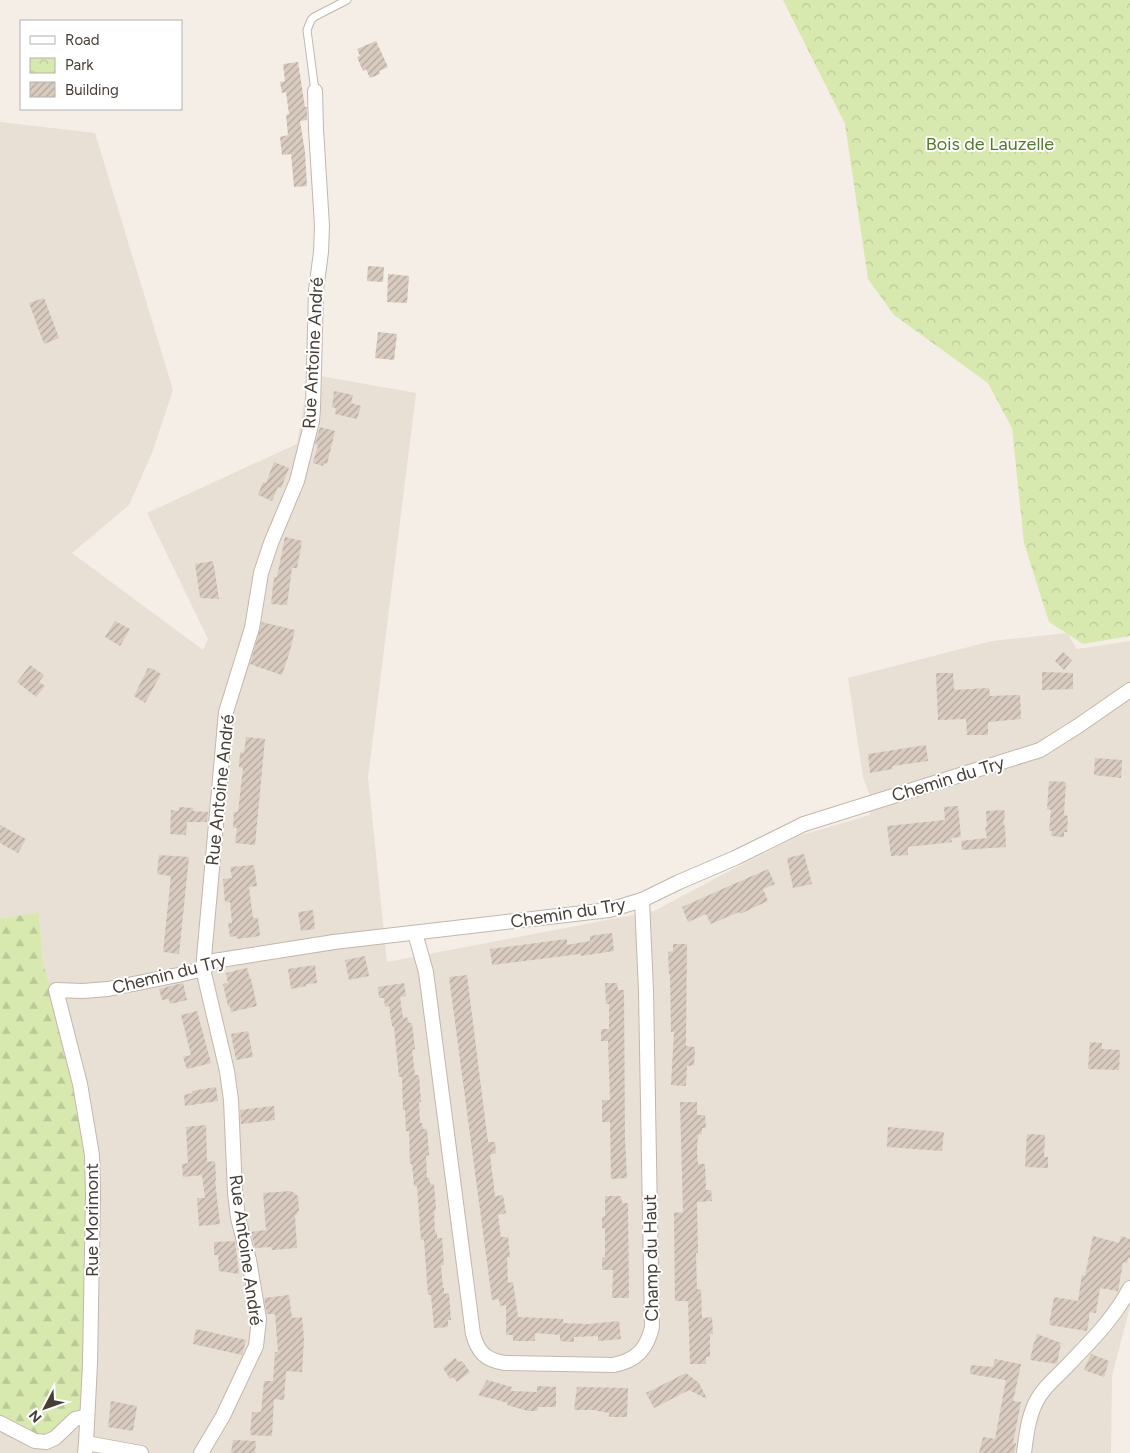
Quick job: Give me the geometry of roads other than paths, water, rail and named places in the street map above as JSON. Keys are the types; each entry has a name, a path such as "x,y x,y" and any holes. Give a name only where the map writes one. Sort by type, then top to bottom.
{"street":[{"name":"Rue Antoine André","path":"201,1453 223,1416 253,1353 256,1346 259,1319 249,1260 238,1218 231,1100 227,1071 203,969 226,712 252,628 261,573 271,543 297,481 312,414 316,290 322,226 315,92"},
{"name":"Chemin du Try","path":"56,990 83,991 108,989 203,969 214,961 334,942 416,934 609,910 642,900 804,824 1040,750 1130,690"},
{"name":"Champ du Haut","path":"416,934 426,972 473,1334 476,1344 486,1358 495,1362 613,1365 625,1363 643,1350 650,1338 652,1327 646,991 642,900"},
{"name":"Rue Morimont","path":"56,990 80,1084 92,1155 90,1364 85,1448"},
{"path":"1024,1453 1029,1421 1035,1404 1050,1384 1108,1322 1130,1288"},
{"path":"0,1423 35,1441 46,1442 55,1438 75,1419 87,1416"},
{"path":"85,1448 141,1453"}],"lane":[{"path":"315,92 307,30 309,24 314,17 347,0"}],"park label":[{"name":"Bois de Lauzelle","path":"990,144"}]}
